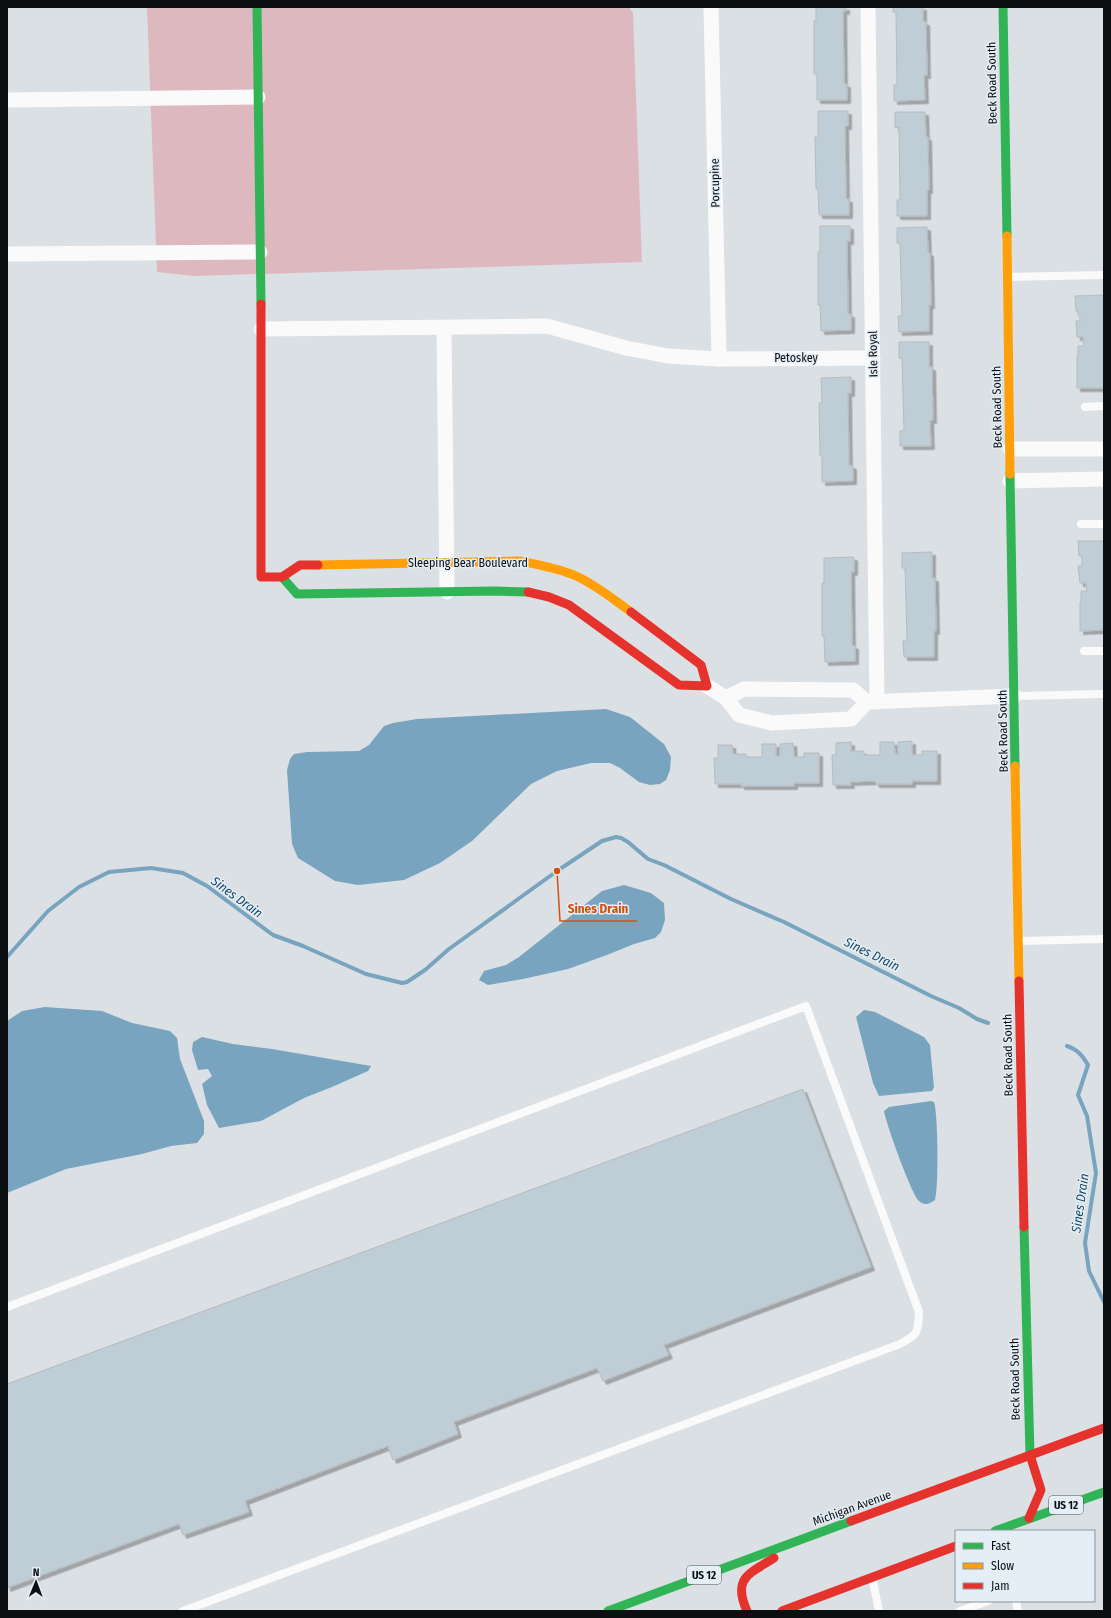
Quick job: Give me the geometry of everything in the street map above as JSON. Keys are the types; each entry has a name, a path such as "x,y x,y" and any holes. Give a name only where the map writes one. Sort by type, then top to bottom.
{"main road":[{"path":"257,7 261,329 261,577 282,577 297,594 529,592 549,597 569,605 679,685 706,686"},
{"name":"Beck Road South","path":"1003,7 1018,941 1028,1422 1030,1455 1041,1490 1029,1518"},
{"name":"Sleeping Bear Boulevard","path":"282,577 300,565 520,561 546,566 576,576 606,593 701,665 706,686"},
{"name":"Michigan Avenue","path":"608,1611 1104,1428"},
{"name":"US 12","path":"1000,1530 1029,1518 1104,1492"},
{"path":"747,1611 741,1597 741,1586 748,1576 800,1540"},
{"path":"782,1611 955,1546"}],"street":[{"name":"Porcupine","path":"711,7 719,359"},
{"name":"Isle Royal","path":"868,7 873,358 872,702"},
{"path":"7,100 258,97"},
{"path":"7,254 260,252"},
{"name":"Petoskey","path":"261,329 547,326 626,348 668,356 719,359 873,358"},
{"path":"444,328 448,562 447,592"},
{"path":"1010,449 1104,449"},
{"path":"1010,481 1104,479"},
{"path":"706,686 726,698 739,715 772,723 851,719 872,702"},
{"path":"726,698 744,689 853,690 872,702 1014,696"}],"lane":[{"path":"1007,277 1104,275"},
{"path":"1085,407 1104,406"},
{"path":"1081,524 1104,524"},
{"path":"1084,651 1104,651"},
{"path":"1014,696 1104,694"},
{"path":"1018,941 1104,939"},
{"path":"7,1307 806,1006 919,1312 919,1326 914,1336 900,1344 183,1611"},
{"path":"872,1577 879,1611"},
{"path":"960,1611 985,1602"}],"shaded area":[{"path":"147,7 629,7 633,13 642,262 194,276 157,272"}],"water":[{"path":"606,709 630,717 664,744 671,757 670,770 666,780 660,784 650,785 639,782 620,768 610,763 591,763 557,771 531,784 472,841 440,863 404,880 358,885 335,881 298,858 292,844 287,770 290,759 294,754 307,752 359,751 369,745 384,726 417,719"},
{"path":"624,885 651,893 664,903 665,920 661,932 655,938 634,944 568,969 488,985 479,980 484,971 506,965 519,957 602,891"},
{"path":"45,1007 102,1011 132,1023 170,1031 177,1038 180,1059 204,1121 204,1134 197,1143 171,1146 142,1154 66,1169 7,1193 7,1021 22,1011"},
{"path":"864,1010 875,1012 924,1037 930,1045 934,1087 932,1091 879,1096 873,1083 856,1017"},
{"path":"202,1037 233,1044 272,1049 371,1066 368,1071 304,1098 261,1121 219,1128 207,1105 202,1084 212,1076 208,1069 198,1070 192,1050 193,1042"},
{"path":"931,1101 934,1102 936,1120 938,1151 937,1181 935,1200 925,1204 919,1201 905,1173 884,1111 889,1107"}],"building":[{"path":"816,7 846,7 846,11 843,11 844,84 847,84 847,100 817,100 817,74 814,74 814,21 816,21"},
{"path":"893,7 923,7 923,22 926,22 927,75 924,75 925,100 894,101 894,85 897,85 896,12 893,12"},
{"path":"818,111 848,111 848,126 845,126 846,199 849,199 849,215 819,215 818,189 816,189 815,137 818,137"},
{"path":"895,112 925,112 926,137 928,137 929,190 927,190 927,216 897,216 897,200 900,200 899,127 895,128"},
{"path":"820,226 850,226 850,241 847,241 848,314 851,314 851,330 821,331 820,305 818,305 818,252 820,252"},
{"path":"927,227 928,252 930,253 931,305 929,305 929,331 899,332 898,316 902,316 900,243 897,243 897,228"},
{"path":"1104,295 1104,388 1077,388 1078,346 1084,346 1083,337 1077,337 1076,321 1080,321 1080,317 1078,315 1078,311 1076,311 1075,296"},
{"path":"899,342 929,342 929,367 932,367 933,420 930,420 931,446 900,446 900,431 904,430 902,358 899,358"},
{"path":"851,377 851,393 848,393 849,465 853,466 853,481 822,482 819,403 822,403 821,378"},
{"path":"1078,541 1104,541 1104,630 1080,631 1081,591 1087,591 1086,583 1080,583 1078,566 1082,566 1082,556 1079,556"},
{"path":"932,552 932,578 935,578 936,631 934,631 934,657 904,657 903,641 907,641 905,568 902,568 902,553"},
{"path":"854,557 854,572 851,572 852,645 855,646 855,661 825,662 824,636 822,636 822,583 824,583 824,558"},
{"path":"912,741 912,755 922,755 922,751 937,751 937,781 912,781 912,784 876,784 875,781 850,782 851,785 833,785 832,755 836,755 836,743 851,742 851,751 864,751 864,755 880,755 880,742 894,742 895,754 898,754 898,742"},
{"path":"793,743 794,757 804,757 804,753 819,753 819,783 794,783 794,786 741,786 741,784 715,784 714,758 718,758 718,745 732,745 733,754 746,754 746,757 762,757 762,744 776,744 776,756 780,756 780,744"},
{"path":"803,1089 871,1267 664,1345 669,1355 603,1381 597,1368 454,1422 458,1434 393,1460 388,1446 245,1501 249,1512 183,1535 179,1524 7,1588 7,1384"}],"waterway":[{"name":"Sines Drain","path":"7,957 48,911 79,887 109,872 151,868 183,873 207,886 273,935 303,946 366,974 402,983 407,982 425,970 449,949 557,871 602,841 616,837 628,842 648,859 664,865 731,899 784,922 931,996 959,1008 977,1019 988,1023"},
{"name":"Sines Drain","path":"1067,1046 1079,1053 1088,1065 1078,1095 1087,1116 1096,1173 1085,1243 1089,1271 1104,1302"}],"traffic: fast":[{"path":"257,7 261,304"},
{"path":"1003,7 1007,236"},
{"path":"1010,474 1015,766"},
{"path":"282,577 297,594 494,591 528,592"},
{"path":"1024,1227 1030,1455"},
{"path":"998,1530 1104,1492"},
{"path":"608,1611 851,1521"}],"traffic: slow":[{"path":"1007,236 1010,474"},
{"path":"318,565 520,561 556,569 576,576 597,588 631,612"},
{"path":"1015,766 1019,981"}],"traffic: jam":[{"path":"261,304 261,577 282,577 300,565 318,565"},
{"path":"528,592 549,597 569,605 679,685 707,686 701,665 631,612"},
{"path":"1019,981 1024,1227"},
{"path":"851,1521 1104,1428"},
{"path":"1029,1518 1041,1490 1030,1455"},
{"path":"782,1611 955,1546"},
{"path":"747,1611 741,1591 742,1584 757,1568 774,1558"}],"place":[{"name":"Sines Drain","path":"557,871"}]}
